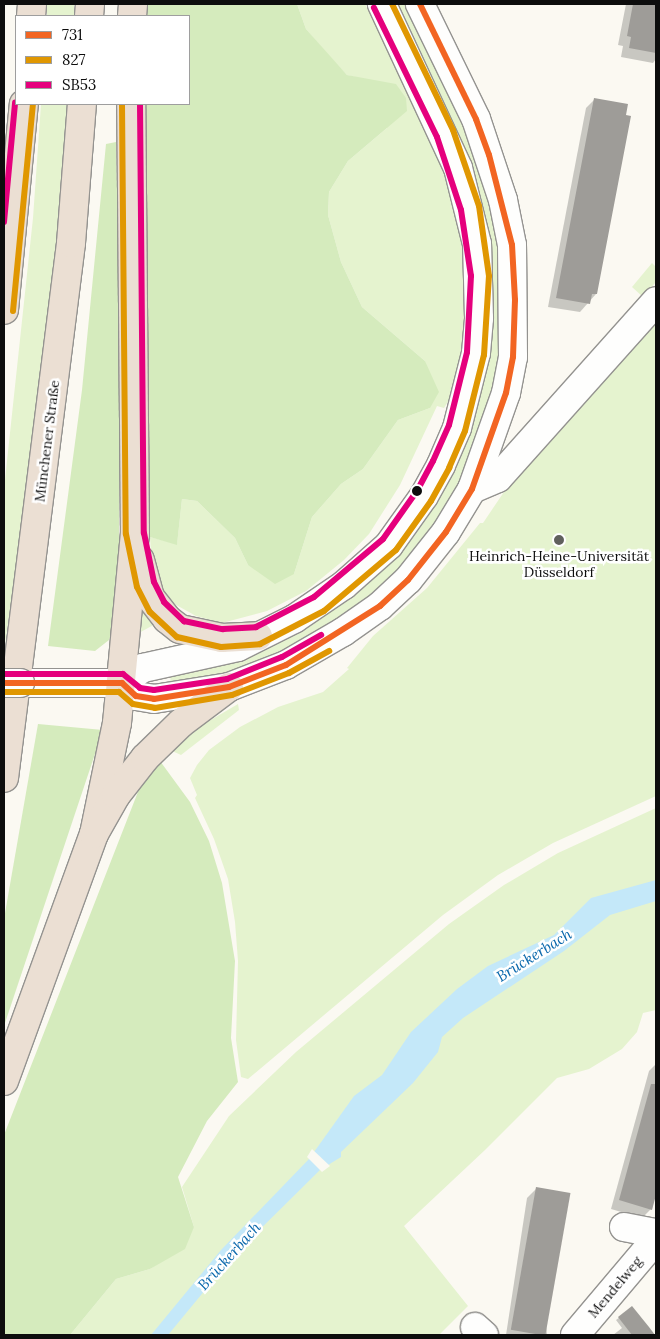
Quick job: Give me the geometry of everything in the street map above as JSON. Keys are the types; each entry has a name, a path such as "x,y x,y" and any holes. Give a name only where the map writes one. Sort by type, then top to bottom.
{"highway":[{"path":"4,310 24,105"},
{"name":"Münchener Straße","path":"4,778 70,253 82,105"},
{"path":"4,1081 94,834 117,723 135,534 131,105"},
{"path":"135,534 146,586 167,619 180,629 203,636 258,636"},
{"path":"94,834 116,795 145,758 181,723 229,687"}],"street":[{"path":"4,683 122,683 143,668 209,656 238,647 319,604 388,545 424,496 458,428 476,353 480,276 470,208 445,134 382,4"},
{"path":"122,683 136,696 154,699 229,687 286,665 380,606 408,580 446,532 472,489 506,394 513,357 512,245 503,200 479,128 420,4"},
{"path":"472,489 498,478 656,301"},
{"path":"624,1227 656,1233"},
{"name":"Mendelweg","path":"575,1335 656,1239"}],"green space":[{"path":"47,4 74,4 74,15 47,15"},
{"path":"144,4 297,4 306,29 347,75 396,84 406,98 407,111 348,161 329,192 328,215 341,262 362,307 425,361 439,392 430,408 398,420 363,469 341,484 312,517 294,574 275,584 248,565 235,538 197,501 182,499 177,545 150,537 145,105 190,105 190,15 145,15"},
{"path":"297,4 365,4 430,133 448,180 466,265 465,354 449,400 444,408 437,406 400,485 369,534 344,560 306,591 267,611 222,623 196,616 169,601 159,589 152,570 150,537 177,544 182,499 197,501 235,538 248,565 294,574 312,517 341,484 363,469 398,420 430,408 425,361 362,307 341,262 328,215 329,192 348,161 387,128 370,81 347,75 306,29"},
{"path":"390,4 407,4 450,90 494,202 505,299 496,390 469,465 449,504 396,573 348,616 278,656 226,673 170,685 171,673 390,558 491,309"},
{"path":"41,105 67,105 55,258 33,466 4,649 4,489 33,218"},
{"path":"116,142 119,271 119,618 109,640 95,651 48,646 82,390 106,144"},
{"path":"652,263 656,267 656,282 643,297 632,287"},
{"name":"Heinrich-Heine-Universität Düsseldorf","path":"656,318 656,796 553,843 498,875 443,915 248,1079 241,1077 236,1040 238,961 235,922 228,879 214,839 195,798 197,795 190,778 197,765 209,750 240,727 278,707 323,692 349,669 347,668 373,636 427,588 480,523 483,523 514,477"},
{"path":"140,600 159,622 137,634"},
{"path":"238,704 239,710 181,755 170,750 192,731"},
{"path":"38,724 103,730 4,1026 4,919"},
{"path":"160,761 190,802 209,841 222,883 235,961 231,1038 238,1082 207,1121 178,1177 194,1227 185,1249 150,1269 116,1279 70,1335 4,1335 4,1135 143,779"},
{"path":"656,808 656,1010 643,1013 637,1032 622,1049 589,1069 557,1078 485,1150 404,1226 468,1306 439,1335 70,1335 116,1279 150,1269 163,1260 194,1227 182,1187 229,1116 296,1052 449,924 504,885 558,853"}],"water":[{"name":"Brückerbach","path":"656,880 656,901 610,915 564,951 463,1018 442,1037 438,1052 413,1083 341,1152 341,1157 320,1170 234,1255 168,1335 151,1335 221,1250 309,1159 354,1096 382,1075 411,1032 457,989 488,966 554,935 591,898"}],"pier":[{"path":"312,1149 330,1166 322,1172 307,1157"}],"building":[{"path":"633,4 656,4 656,53 629,48 631,37 627,36"},
{"path":"594,98 628,104 626,115 631,116 597,294 592,294 590,304 556,298"},
{"path":"651,1084 656,1084 656,1195 652,1210 619,1200"},
{"path":"536,1187 570,1193 545,1335 511,1330"},
{"path":"632,1306 655,1335 632,1335 618,1317"}],"transit line":[{"name":"827","path":"122,105 126,534 137,587 150,612 177,637 221,647 260,644 324,611 396,550 431,501 449,468 465,431 484,355 489,276 479,206 453,130 392,4"},
{"name":"731","path":"4,683 122,683 136,696 154,699 229,687 286,665 380,606 408,580 446,532 472,489 506,393 513,357 515,300 512,245 489,155 476,119 420,4"},
{"name":"SB53","path":"140,105 144,533 154,582 164,602 184,621 223,629 256,627 314,597 383,539 417,491 433,461 449,425 467,352 471,276 461,210 437,137 374,8"},
{"name":"SB53","path":"4,222 15,103"},
{"name":"827","path":"13,311 33,105"},
{"name":"SB53","path":"4,674 123,674 140,688 154,690 227,679 282,657 321,635"},
{"name":"827","path":"4,692 119,692 133,704 155,708 232,695 289,673 329,651"}],"place":[{"name":"Heinrich-Heine-Universität Düsseldorf","path":"559,540"}]}
